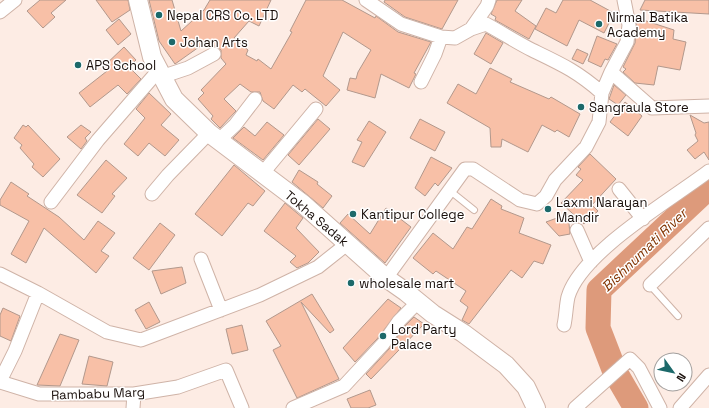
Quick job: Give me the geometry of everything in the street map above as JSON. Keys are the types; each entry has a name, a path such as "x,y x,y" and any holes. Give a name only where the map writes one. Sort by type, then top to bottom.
{"main road":[{"name":"Tokha Sadak","path":"138,0 152,57 174,99 214,137 303,204 386,278 506,365 526,387 536,408"}],"street":[{"path":"0,12 15,0"},
{"path":"471,29 487,6 489,0"},
{"path":"386,278 465,169 473,169 520,200 537,204 546,196 555,180 586,147 599,122 602,93 627,42 629,25 624,0"},
{"path":"373,2 401,24 441,37 455,38 471,29 486,24 584,76 602,93"},
{"path":"421,82 435,54 441,37"},
{"path":"51,202 98,140 160,74 188,68 214,54"},
{"path":"611,72 652,108 709,106"},
{"path":"152,194 168,175 214,137 235,125 256,99"},
{"path":"262,174 316,109"},
{"path":"564,325 568,297 578,277 591,262 632,226 709,171"},
{"path":"619,189 643,219"},
{"path":"650,285 709,228"},
{"path":"577,230 591,262"},
{"path":"0,274 38,293 107,332 141,340 260,295 318,267 347,244"},
{"path":"201,259 221,310"},
{"path":"0,382 15,352 38,293"},
{"path":"293,408 344,386 383,344 399,321 418,302"},
{"path":"575,408 630,360 639,368 660,408"},
{"name":"Rambabu Marg","path":"0,382 39,394 134,394 178,387 226,370 242,408"},
{"path":"680,408 709,374"},
{"path":"134,394 134,408"}],"lane":[{"path":"449,190 474,210"},
{"path":"650,285 678,316"}],"building":[{"path":"40,0 66,0 51,13 55,17 43,28 27,11"},
{"path":"96,0 128,0 130,10 112,22"},
{"path":"149,0 172,0 181,31 204,10 210,0 271,0 259,26 249,21 234,38 248,50 246,55 257,61 258,59 271,69 292,32 290,31 306,0 342,0 375,18 376,16 398,32 431,42 414,73 416,74 409,88 381,74 375,98 347,90 350,78 356,79 358,72 371,50 343,32 323,76 340,90 326,106 305,89 302,92 293,85 274,109 263,101 260,92 251,92 240,84 224,99 236,111 220,128 211,119 213,116 198,99 204,93 201,90 226,64 221,58 221,50 215,46 210,47 206,42 175,64 159,41"},
{"path":"385,0 458,0 442,29 405,17 384,2"},
{"path":"497,0 522,0 515,11 536,26 529,39 495,20 496,17 491,14"},
{"path":"563,0 590,0 614,13 604,33 579,20 567,46 535,29 546,8 556,13"},
{"path":"645,0 709,0 709,14 640,10"},
{"path":"637,18 674,30 673,39 686,42 680,70 658,66 654,85 635,83 623,72 626,69 623,67 635,43"},
{"path":"119,19 131,34 118,45 106,30"},
{"path":"486,33 503,43 491,64 474,54"},
{"path":"597,36 617,44 608,60 605,59 601,67 588,61"},
{"path":"124,47 136,60 129,67 141,79 127,94 118,85 90,107 79,93 107,71 103,67"},
{"path":"577,49 588,54 583,64 572,59"},
{"path":"490,68 512,79 510,82 549,99 551,97 580,114 569,137 557,130 555,132 542,125 528,152 502,139 501,147 491,147 490,128 447,103 458,84 476,94"},
{"path":"614,85 626,95 618,105 609,99"},
{"path":"149,93 171,114 161,125 179,140 165,156 149,143 138,156 124,144 145,118 136,109"},
{"path":"625,102 642,116 628,136 610,122"},
{"path":"690,115 704,123 709,122 709,160 704,152 695,159 687,150 698,141"},
{"path":"318,119 330,129 299,165 288,155"},
{"path":"420,119 445,132 435,151 410,138"},
{"path":"369,121 386,132 364,167 352,162 362,142 357,140"},
{"path":"267,122 284,135 263,160 233,138 244,127 255,136"},
{"path":"23,125 26,127 28,125 60,159 43,177 32,167 34,164 20,148 22,145 14,138"},
{"path":"81,125 91,132 85,138 87,141 81,149 67,137"},
{"path":"590,154 616,179 592,205 598,211 584,224 561,203 583,180 576,175 581,169 578,167"},
{"path":"431,157 452,168 438,186 435,183 425,196 415,188"},
{"path":"106,160 127,178 112,194 115,196 102,213 77,195"},
{"path":"234,165 265,191 253,206 248,203 222,236 195,214"},
{"path":"299,170 318,182 317,184 332,196 323,208 292,182"},
{"path":"11,182 29,194 27,196 59,217 84,240 98,221 115,233 101,251 109,256 96,273 44,228 26,263 11,254 29,221 0,205 0,200"},
{"path":"491,199 502,206 501,209 524,218 519,233 551,245 543,264 534,261 522,278 511,270 469,324 462,320 468,307 460,301 466,291 436,271 433,274 413,258 433,233 453,249 467,227 472,229"},
{"path":"285,203 303,218 296,228 319,252 308,263 297,268 290,262 296,256 264,231"},
{"path":"386,208 411,227 385,263 340,223 348,214 370,234"},
{"path":"568,214 570,234 559,236 546,222"},
{"path":"160,223 175,235 149,270 133,258"},
{"path":"182,267 186,283 161,294 152,271"},
{"path":"312,294 334,330 330,333 301,302 339,379 297,398 273,350 281,346 266,321"},
{"path":"388,299 401,308 377,339 355,362 343,348"},
{"path":"149,302 160,322 146,329 135,310"},
{"path":"3,308 20,316 11,341 0,336 0,315"},
{"path":"414,317 424,324 371,379 366,374 389,349 405,326"},
{"path":"242,325 248,350 232,354 226,329"},
{"path":"60,334 79,340 60,386 37,385"},
{"path":"89,356 113,362 107,386 82,384"},
{"path":"370,390 376,405 368,408 351,408 347,399"}],"waterway":[{"name":"Bishnumati River","path":"636,408 615,372 598,328 599,290 709,187"}],"place":[{"name":"Nepal CRS Co. LTD","path":"159,15"},
{"name":"Nirmal Batika Academy","path":"599,24"},
{"name":"Johan Arts","path":"172,42"},
{"name":"APS School","path":"78,65"},
{"name":"Sangraula Store","path":"581,107"},
{"name":"Laxmi Narayan Mandir","path":"548,209"},
{"name":"Kantipur College","path":"353,214"},
{"name":"wholesale mart","path":"351,283"},
{"name":"Lord Party Palace","path":"383,336"}]}
